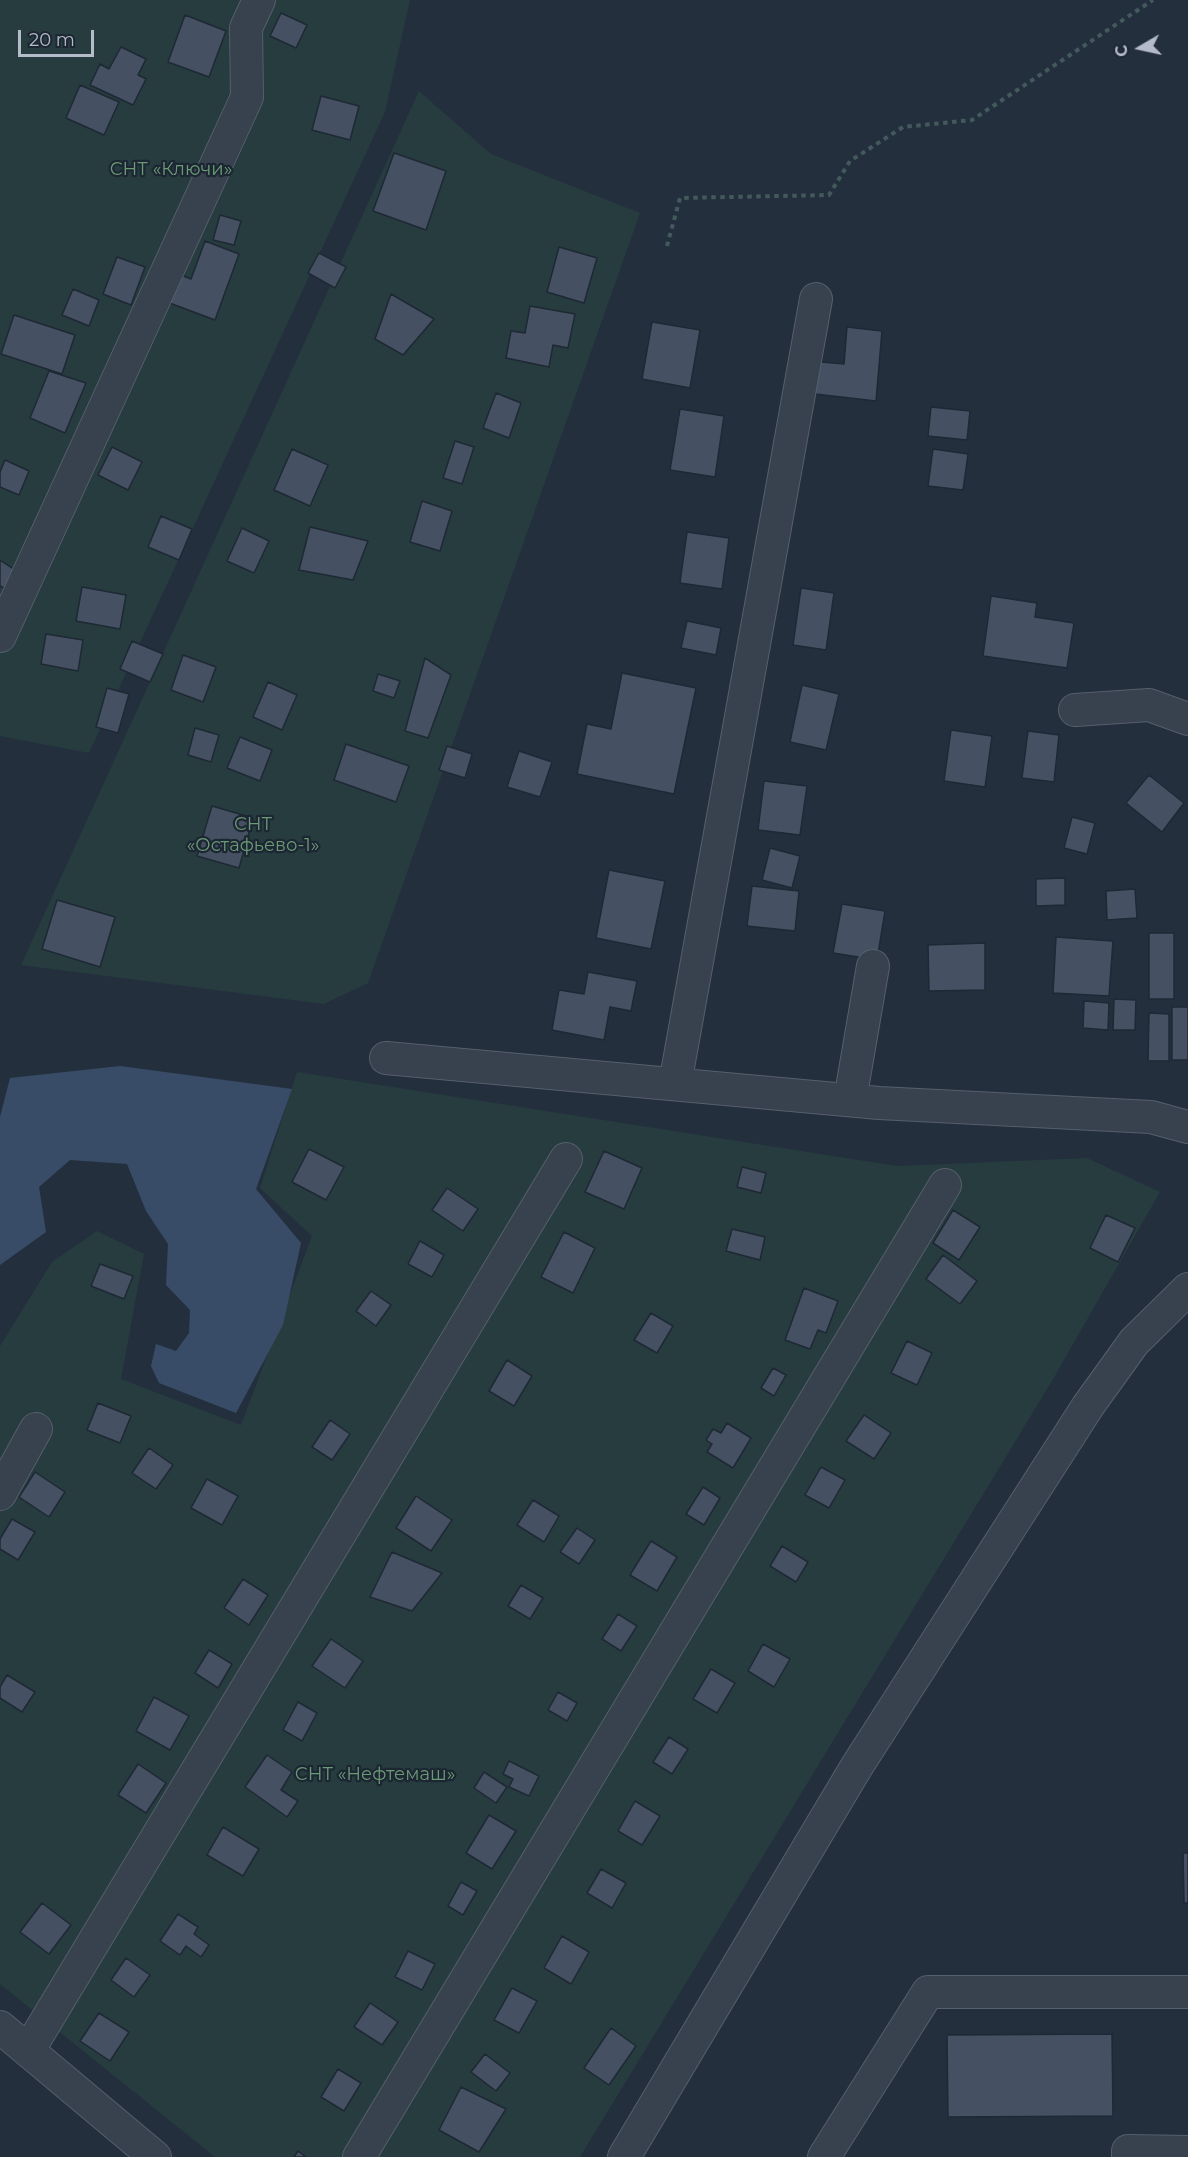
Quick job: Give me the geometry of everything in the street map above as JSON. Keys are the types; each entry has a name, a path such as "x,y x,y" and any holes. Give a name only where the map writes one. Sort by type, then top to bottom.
{"street":[{"path":"0,636 247,97 246,28 259,0"},
{"path":"675,1084 816,299"},
{"path":"1075,710 1149,705 1188,719"},
{"path":"850,1100 873,966"},
{"path":"386,1058 850,1100 1151,1117 1188,1127"},
{"path":"28,2051 566,1159"},
{"path":"359,2157 945,1185"},
{"path":"624,2157 857,1766 1088,1406 1134,1342 1188,1289"},
{"path":"0,1494 36,1430"},
{"path":"824,2157 928,1992 1188,1992"},
{"path":"0,2027 155,2157"},
{"path":"1128,2157 1128,2151 1188,2152"}],"path":[{"path":"667,246 680,198 829,195 850,161 903,127 972,120 1153,0"}],"green space":[{"name":"СНТ «Ключи»","path":"0,0 410,0 385,112 89,753 0,736"},
{"name":"СНТ «Остафьево-1»","path":"419,91 491,154 640,213 368,983 324,1004 21,965"},
{"name":"СНТ «Нефтемаш»","path":"297,1072 897,1166 1087,1158 1160,1192 1052,1381 580,2157 215,2157 0,1984 0,1346 52,1262 97,1231 144,1254 121,1379 241,1425 312,1236 260,1188"}],"water":[{"path":"120,1066 292,1089 256,1189 301,1243 283,1325 236,1413 159,1383 151,1366 156,1344 176,1351 189,1333 190,1310 166,1285 168,1244 146,1211 127,1164 70,1160 39,1187 46,1232 0,1265 0,1117 10,1078"}],"building":[{"path":"281,13 307,25 296,48 270,36"},
{"path":"185,15 226,31 209,77 168,62"},
{"path":"121,47 146,59 138,75 146,79 133,105 90,85 100,64 109,69"},
{"path":"80,85 119,102 104,135 66,118"},
{"path":"321,96 359,106 350,140 312,130"},
{"path":"394,153 446,171 426,230 373,211"},
{"path":"220,215 241,221 234,245 213,240"},
{"path":"205,241 239,254 215,320 167,302 178,274 191,279"},
{"path":"559,247 597,258 584,303 547,292"},
{"path":"319,253 346,267 335,288 308,273"},
{"path":"117,257 145,267 131,305 103,294"},
{"path":"73,289 99,300 89,326 62,315"},
{"path":"391,294 434,319 403,355 375,339"},
{"path":"530,306 575,314 568,348 553,345 549,367 506,358 511,331 525,333"},
{"path":"14,315 75,335 62,374 1,354"},
{"path":"652,322 700,330 690,388 642,379"},
{"path":"847,327 882,331 876,401 806,393 809,361 844,364"},
{"path":"49,371 86,383 65,433 30,418"},
{"path":"496,393 521,403 509,438 483,428"},
{"path":"931,407 970,411 967,440 928,436"},
{"path":"680,409 724,416 715,477 670,470"},
{"path":"455,441 474,447 462,484 443,478"},
{"path":"112,447 142,462 128,490 98,475"},
{"path":"292,449 328,465 310,506 274,490"},
{"path":"933,449 968,454 963,490 928,486"},
{"path":"5,460 29,471 19,495 0,487 0,472"},
{"path":"422,501 452,511 440,551 410,542"},
{"path":"161,516 192,529 179,560 148,547"},
{"path":"310,527 368,541 353,580 299,570"},
{"path":"242,528 269,541 254,573 227,561"},
{"path":"687,532 729,538 722,589 680,583"},
{"path":"0,560 15,570 4,588 0,586"},
{"path":"82,587 126,595 120,629 76,621"},
{"path":"801,588 834,593 826,650 793,645"},
{"path":"991,596 1037,603 1035,617 1074,623 1067,668 983,656"},
{"path":"687,621 721,628 716,655 681,648"},
{"path":"46,634 83,640 78,671 41,664"},
{"path":"132,641 163,654 150,682 120,669"},
{"path":"183,655 216,667 203,702 171,690"},
{"path":"425,658 451,675 428,738 405,731"},
{"path":"622,673 696,688 674,794 577,774 587,724 611,729"},
{"path":"378,674 400,681 394,698 373,691"},
{"path":"268,682 297,695 282,730 253,717"},
{"path":"802,685 839,694 826,750 790,742"},
{"path":"107,688 129,694 118,733 96,727"},
{"path":"195,728 219,735 211,762 188,755"},
{"path":"951,730 992,736 985,787 944,781"},
{"path":"1028,731 1059,735 1054,782 1022,778"},
{"path":"240,737 272,750 260,781 227,768"},
{"path":"346,744 409,766 396,802 334,780"},
{"path":"447,746 472,754 465,778 439,770"},
{"path":"519,751 552,762 540,797 507,787"},
{"path":"1149,775 1184,803 1162,832 1126,803"},
{"path":"764,781 807,786 800,835 758,830"},
{"path":"212,806 253,818 239,868 197,856"},
{"path":"1072,817 1095,823 1087,854 1064,848"},
{"path":"770,848 800,856 792,888 762,880"},
{"path":"609,870 665,881 651,949 596,938"},
{"path":"1065,878 1065,905 1036,906 1036,879"},
{"path":"752,886 799,891 795,931 747,926"},
{"path":"1135,889 1137,918 1107,920 1106,891"},
{"path":"57,900 115,917 100,967 42,949"},
{"path":"842,904 885,911 877,960 833,953"},
{"path":"1149,933 1174,933 1174,999 1149,999"},
{"path":"1056,937 1113,941 1109,996 1053,993"},
{"path":"985,943 985,990 929,991 928,945"},
{"path":"588,972 637,981 631,1011 610,1007 604,1040 552,1030 559,990 584,994"},
{"path":"1114,999 1136,1000 1135,1030 1113,1030"},
{"path":"1084,1001 1109,1003 1108,1030 1083,1028"},
{"path":"1172,1007 1188,1007 1188,1060 1172,1060"},
{"path":"1149,1013 1169,1014 1169,1061 1148,1061"},
{"path":"309,1149 344,1167 326,1200 292,1182"},
{"path":"604,1151 642,1168 624,1209 585,1192"},
{"path":"742,1167 766,1173 761,1193 737,1187"},
{"path":"447,1188 478,1209 463,1231 432,1210"},
{"path":"953,1210 980,1227 959,1260 933,1243"},
{"path":"1106,1215 1135,1228 1118,1262 1090,1248"},
{"path":"732,1229 765,1237 760,1260 726,1251"},
{"path":"564,1232 595,1248 573,1293 541,1277"},
{"path":"420,1241 444,1255 432,1277 408,1264"},
{"path":"943,1255 977,1281 960,1304 926,1279"},
{"path":"100,1264 133,1276 124,1299 91,1286"},
{"path":"804,1288 838,1301 826,1333 818,1330 810,1349 785,1340"},
{"path":"371,1291 391,1305 376,1326 356,1311"},
{"path":"651,1313 673,1326 657,1353 634,1340"},
{"path":"907,1341 932,1353 917,1385 891,1373"},
{"path":"507,1360 532,1376 514,1406 489,1391"},
{"path":"773,1368 786,1375 774,1396 761,1388"},
{"path":"98,1403 131,1416 120,1443 87,1430"},
{"path":"864,1415 891,1433 874,1459 846,1441"},
{"path":"330,1420 350,1434 332,1460 312,1447"},
{"path":"727,1423 751,1438 733,1468 707,1452 712,1444 706,1440 713,1429 721,1433"},
{"path":"149,1448 173,1465 156,1489 132,1473"},
{"path":"821,1467 845,1480 829,1508 805,1495"},
{"path":"35,1472 65,1492 49,1517 19,1497"},
{"path":"207,1479 238,1496 222,1525 191,1508"},
{"path":"703,1487 720,1498 704,1525 686,1514"},
{"path":"416,1496 452,1520 431,1551 396,1528"},
{"path":"533,1500 559,1516 544,1542 517,1525"},
{"path":"12,1519 35,1532 18,1560 0,1549 0,1539"},
{"path":"577,1528 595,1540 579,1564 560,1552"},
{"path":"651,1541 677,1557 657,1591 630,1575"},
{"path":"782,1546 808,1562 796,1582 770,1566"},
{"path":"392,1552 442,1573 412,1611 370,1597"},
{"path":"243,1579 268,1595 249,1625 224,1608"},
{"path":"521,1585 543,1598 530,1619 508,1606"},
{"path":"618,1614 637,1626 621,1651 602,1639"},
{"path":"331,1639 363,1661 345,1688 312,1666"},
{"path":"763,1644 790,1659 774,1687 748,1671"},
{"path":"209,1650 232,1664 218,1688 195,1673"},
{"path":"711,1669 735,1683 717,1713 693,1699"},
{"path":"7,1675 35,1692 22,1712 0,1698 0,1687"},
{"path":"558,1692 577,1703 567,1721 548,1710"},
{"path":"154,1697 189,1716 170,1750 136,1731"},
{"path":"298,1702 317,1713 302,1741 283,1730"},
{"path":"669,1737 688,1749 672,1774 653,1762"},
{"path":"267,1755 292,1772 281,1790 298,1801 287,1817 245,1787"},
{"path":"509,1761 539,1776 529,1796 509,1787 513,1779 503,1774"},
{"path":"138,1764 166,1783 146,1813 118,1795"},
{"path":"484,1772 507,1787 496,1803 474,1788"},
{"path":"635,1801 660,1816 642,1845 618,1831"},
{"path":"489,1815 516,1831 492,1869 466,1853"},
{"path":"223,1827 259,1849 243,1876 207,1855"},
{"path":"1183,1853 1188,1853 1188,1903 1184,1903"},
{"path":"601,1869 626,1883 612,1908 587,1893"},
{"path":"461,1882 477,1891 463,1915 448,1906"},
{"path":"42,1903 71,1925 49,1954 20,1932"},
{"path":"178,1914 198,1927 194,1934 209,1945 201,1957 186,1946 180,1955 160,1941"},
{"path":"562,1936 589,1952 571,1984 544,1968"},
{"path":"408,1951 435,1964 422,1990 395,1977"},
{"path":"126,1958 150,1975 134,1997 111,1980"},
{"path":"512,1988 537,2001 519,2033 494,2020"},
{"path":"370,2003 398,2022 382,2045 354,2027"},
{"path":"99,2013 129,2032 110,2061 80,2041"},
{"path":"611,2028 636,2046 609,2085 584,2068"},
{"path":"1112,2034 1113,2116 948,2117 947,2035"},
{"path":"485,2054 510,2073 496,2091 471,2072"},
{"path":"338,2069 361,2083 344,2111 321,2097"},
{"path":"461,2087 506,2109 479,2152 439,2130"},
{"path":"298,2151 306,2157 294,2157"}]}
